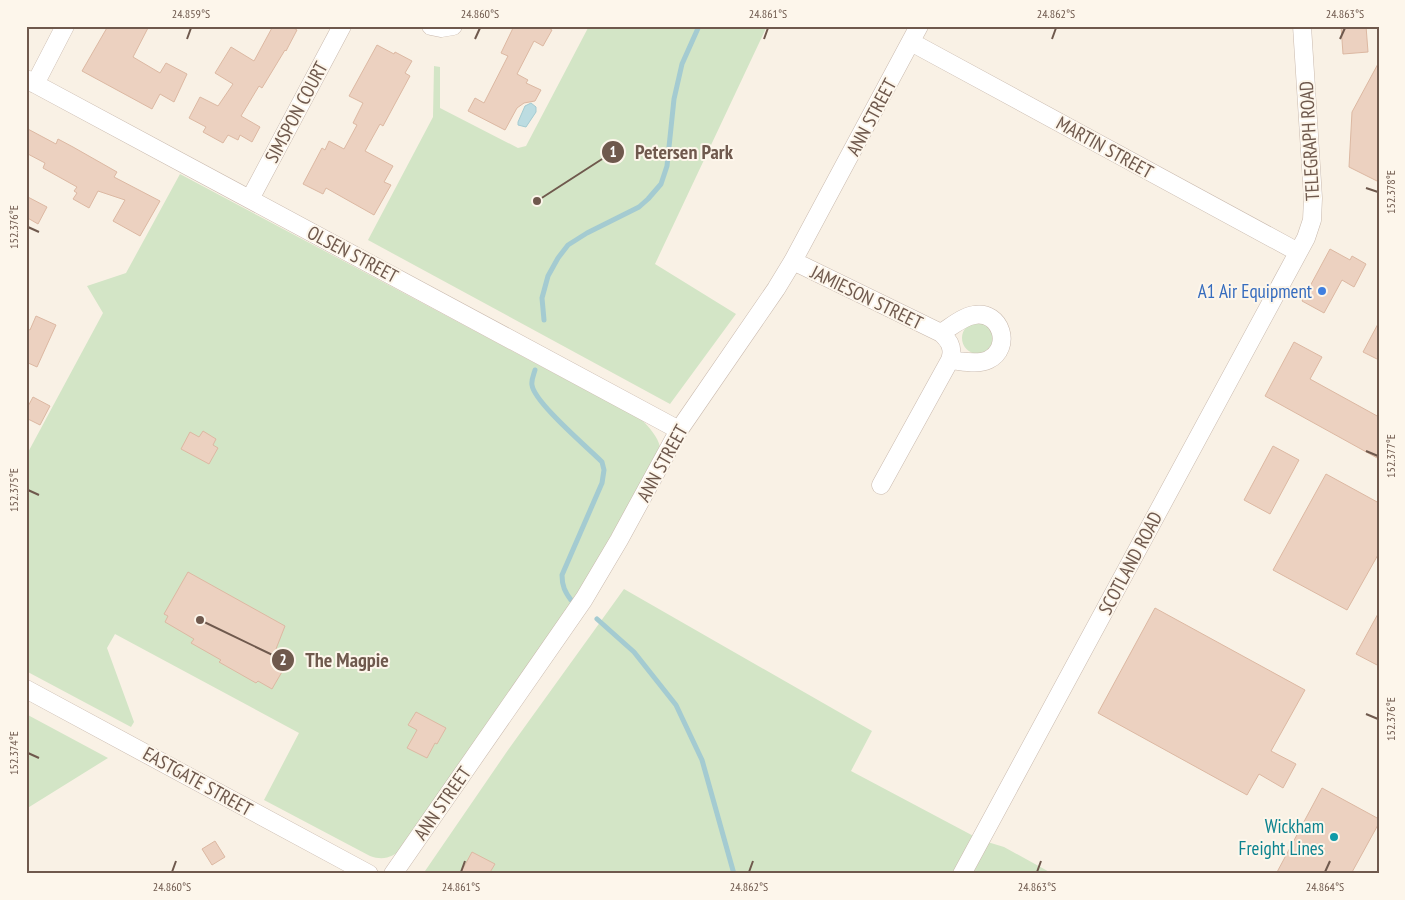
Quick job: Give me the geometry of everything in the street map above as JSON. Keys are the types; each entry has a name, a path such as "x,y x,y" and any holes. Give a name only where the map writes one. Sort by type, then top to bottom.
{"street":[{"path":"30,81 65,26"},
{"name":"SIMSPON COURT","path":"250,199 342,26"},
{"path":"431,26 441,28 452,26"},
{"name":"TELEGRAPH ROAD","path":"1298,252 1309,230 1313,211 1302,26"},
{"name":"MARTIN STREET","path":"915,34 1298,252"},
{"name":"ANN STREET","path":"394,874 584,599 620,540 679,430 776,289 793,261 915,34"},
{"name":"OLSEN STREET","path":"30,81 679,430"},
{"name":"SCOTLAND ROAD","path":"962,874 1298,252"},
{"name":"JAMIESON STREET","path":"793,261 941,333 951,345 952,355 950,360 982,362 995,355 1000,349 1002,342 999,326 988,316 980,314 965,318 941,333"},
{"path":"881,485 950,360"},
{"name":"EASTGATE STREET","path":"26,689 369,874"}],"green space":[{"path":"589,26 767,26 655,264 736,314 670,404 368,240 433,117 434,66 440,67 440,108 518,148 526,146"},
{"path":"180,174 642,420 653,432 659,443 660,447 586,583 403,848 396,854 388,857 370,856 264,800 299,733 115,634 107,648 134,722 131,727 26,671 26,456 103,313 87,286 126,273"},
{"path":"978,322 989,327 994,338 989,349 978,354 967,349 962,338 967,327"},
{"path":"624,589 872,731 851,771 981,840 1004,847 1053,874 423,874 508,750"},
{"path":"26,714 108,758 26,809"}],"water":[{"path":"531,103 536,107 536,112 526,127 518,125 525,106"}],"building":[{"path":"108,26 149,26 133,57 160,73 166,63 187,74 174,102 160,94 152,109 82,71"},
{"path":"273,26 290,26 297,30 262,88 259,86 241,116 260,127 252,142 240,135 238,140 228,135 223,143 203,132 206,127 189,118 200,97 218,106 233,84 215,73 231,47 254,61"},
{"path":"514,26 545,26 552,30 543,46 534,41 517,74 528,80 526,83 541,90 535,101 524,103 517,108 505,130 468,111 475,98 484,103 508,56 501,53"},
{"path":"1341,26 1366,26 1368,52 1343,54"},
{"path":"377,45 412,61 405,73 410,76 383,126 380,124 365,151 393,166 384,182 391,185 374,215 326,188 323,194 303,184 322,148 325,150 329,141 344,149 357,125 353,123 363,103 349,96"},
{"path":"1379,62 1379,182 1349,167 1352,112"},
{"path":"26,128 56,144 58,139 73,147 117,172 114,177 160,201 140,236 113,221 125,200 98,191 89,208 73,199 77,193 74,191 77,187 43,168 45,163 26,153"},
{"path":"26,196 47,207 38,224 26,217"},
{"name":"A1 Air Equipment","path":"1330,249 1350,260 1352,256 1366,264 1354,287 1342,280 1324,313 1302,301"},
{"path":"36,316 56,325 37,367 26,362 26,328 30,330"},
{"path":"1379,322 1379,360 1363,352"},
{"path":"1294,342 1322,357 1310,379 1379,417 1379,459 1265,396"},
{"path":"33,397 50,406 40,425 26,418 26,410"},
{"path":"203,431 216,439 213,445 218,448 209,464 181,449 190,432 199,437"},
{"path":"1273,446 1299,460 1270,514 1244,500"},
{"path":"1326,474 1379,503 1379,553 1347,610 1273,570"},
{"path":"188,572 285,626 276,649 290,658 272,689 258,681 256,683 219,662 221,660 191,643 194,639 165,622 168,616 164,614"},
{"path":"1155,608 1305,690 1271,751 1296,764 1283,788 1259,774 1247,795 1098,713"},
{"path":"1379,612 1379,666 1356,654"},
{"path":"416,712 446,728 427,758 407,748 417,730 408,725"},
{"name":"Wickham Freight Lines","path":"1322,788 1379,819 1379,823 1351,874 1276,874"},
{"path":"215,841 225,857 212,865 202,849"},
{"path":"472,852 495,864 489,874 460,874"}],"waterway":[{"path":"544,320 542,298 548,276 568,245 587,233 639,207 661,184 667,166 674,99 682,64 699,26"},
{"path":"535,370 532,379 535,393 551,413 602,462 604,470 602,483 562,575 564,589 571,600"},
{"path":"597,619 634,652 676,705 702,760 734,874"}],"place":[{"name":"Petersen Park","path":"537,201"},
{"name":"A1 Air Equipment","path":"1322,291"},
{"name":"The Magpie","path":"200,620"},
{"name":"Wickham Freight Lines","path":"1334,837"}]}
